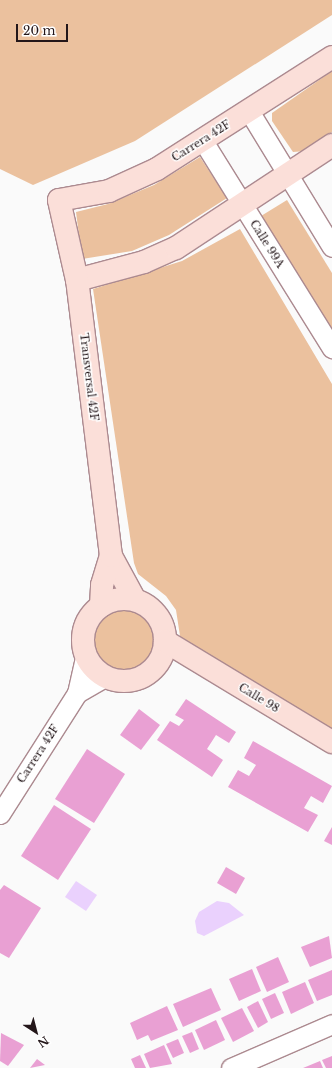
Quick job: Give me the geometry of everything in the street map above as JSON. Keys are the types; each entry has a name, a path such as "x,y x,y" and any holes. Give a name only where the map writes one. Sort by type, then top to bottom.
{"street":[{"name":"Carrera 42F","path":"59,200 109,191 157,170 332,57"},
{"path":"249,111 332,247"},
{"name":"Calle 99A","path":"203,141 332,348"},
{"path":"77,280 157,256 244,207 332,146"},
{"name":"Transversal 42F","path":"59,200 77,280 111,556 135,600"},
{"name":"Transversal 42F","path":"101,606 102,585 111,556"},
{"path":"118,599 135,600 156,614 162,650 138,678 122,680 106,676 92,665 86,653 84,631 89,619 101,606 118,599"},
{"name":"Calle 98","path":"162,650 185,654 332,742"},
{"name":"Carrera 42F","path":"0,814 77,693 86,653"},
{"name":"Carrera 42F","path":"77,693 106,676"},
{"path":"231,1068 332,1024"}],"shaded area":[{"path":"0,0 332,0 332,15 135,141 33,185 0,169"},
{"path":"332,71 332,132 306,151 293,152 272,121 272,113"},
{"path":"200,157 227,198 169,235 132,251 82,259 76,212 108,204 154,185"},
{"path":"287,200 332,273 332,332 261,216"},
{"path":"240,229 332,384 332,734 192,655 180,636 176,610 166,596 138,574 134,563 93,289 182,261"},
{"path":"124,603 144,609 154,619 160,639 154,659 144,669 124,675 104,669 94,659 88,639 94,619 104,609"},
{"path":"76,881 97,895 86,911 65,897"},
{"path":"217,901 229,903 244,915 204,936 197,933 195,921 199,912"}],"building":[{"path":"186,699 236,732 229,743 216,735 207,749 223,760 212,777 157,740 170,721 179,726 184,720 175,715"},
{"path":"139,709 160,725 141,750 120,735"},
{"path":"253,741 332,786 323,803 311,796 304,808 318,815 308,832 228,787 238,770 249,776 256,765 244,758"},
{"path":"87,749 125,774 94,823 55,799"},
{"path":"54,805 91,829 58,880 21,856"},
{"path":"332,827 332,845 324,841"},
{"path":"226,867 245,878 236,894 217,883"},
{"path":"4,885 41,908 9,958 0,953 0,890"},
{"path":"329,936 332,958 310,967 301,947"},
{"path":"278,957 289,982 267,992 256,967"},
{"path":"252,969 261,991 239,1001 229,979"},
{"path":"332,970 332,995 317,1001 308,980"},
{"path":"305,982 314,1003 291,1014 282,992"},
{"path":"211,988 221,1010 183,1027 173,1004"},
{"path":"275,993 284,1013 271,1019 262,999"},
{"path":"258,1001 268,1022 258,1028 247,1007"},
{"path":"167,1006 178,1030 151,1041 148,1035 137,1040 130,1023"},
{"path":"242,1008 254,1031 233,1042 221,1018"},
{"path":"216,1020 225,1040 204,1050 195,1030"},
{"path":"192,1032 199,1049 190,1053 182,1036"},
{"path":"1,1033 24,1045 8,1066 0,1061"},
{"path":"178,1039 184,1053 173,1058 166,1044"},
{"path":"164,1045 172,1064 150,1068 144,1054"},
{"path":"140,1055 146,1068 135,1068 131,1059"},
{"path":"332,1056 332,1068 326,1068 322,1060"},
{"path":"37,1059 45,1065 30,1068"},
{"path":"320,1061 323,1068 303,1068"}]}
